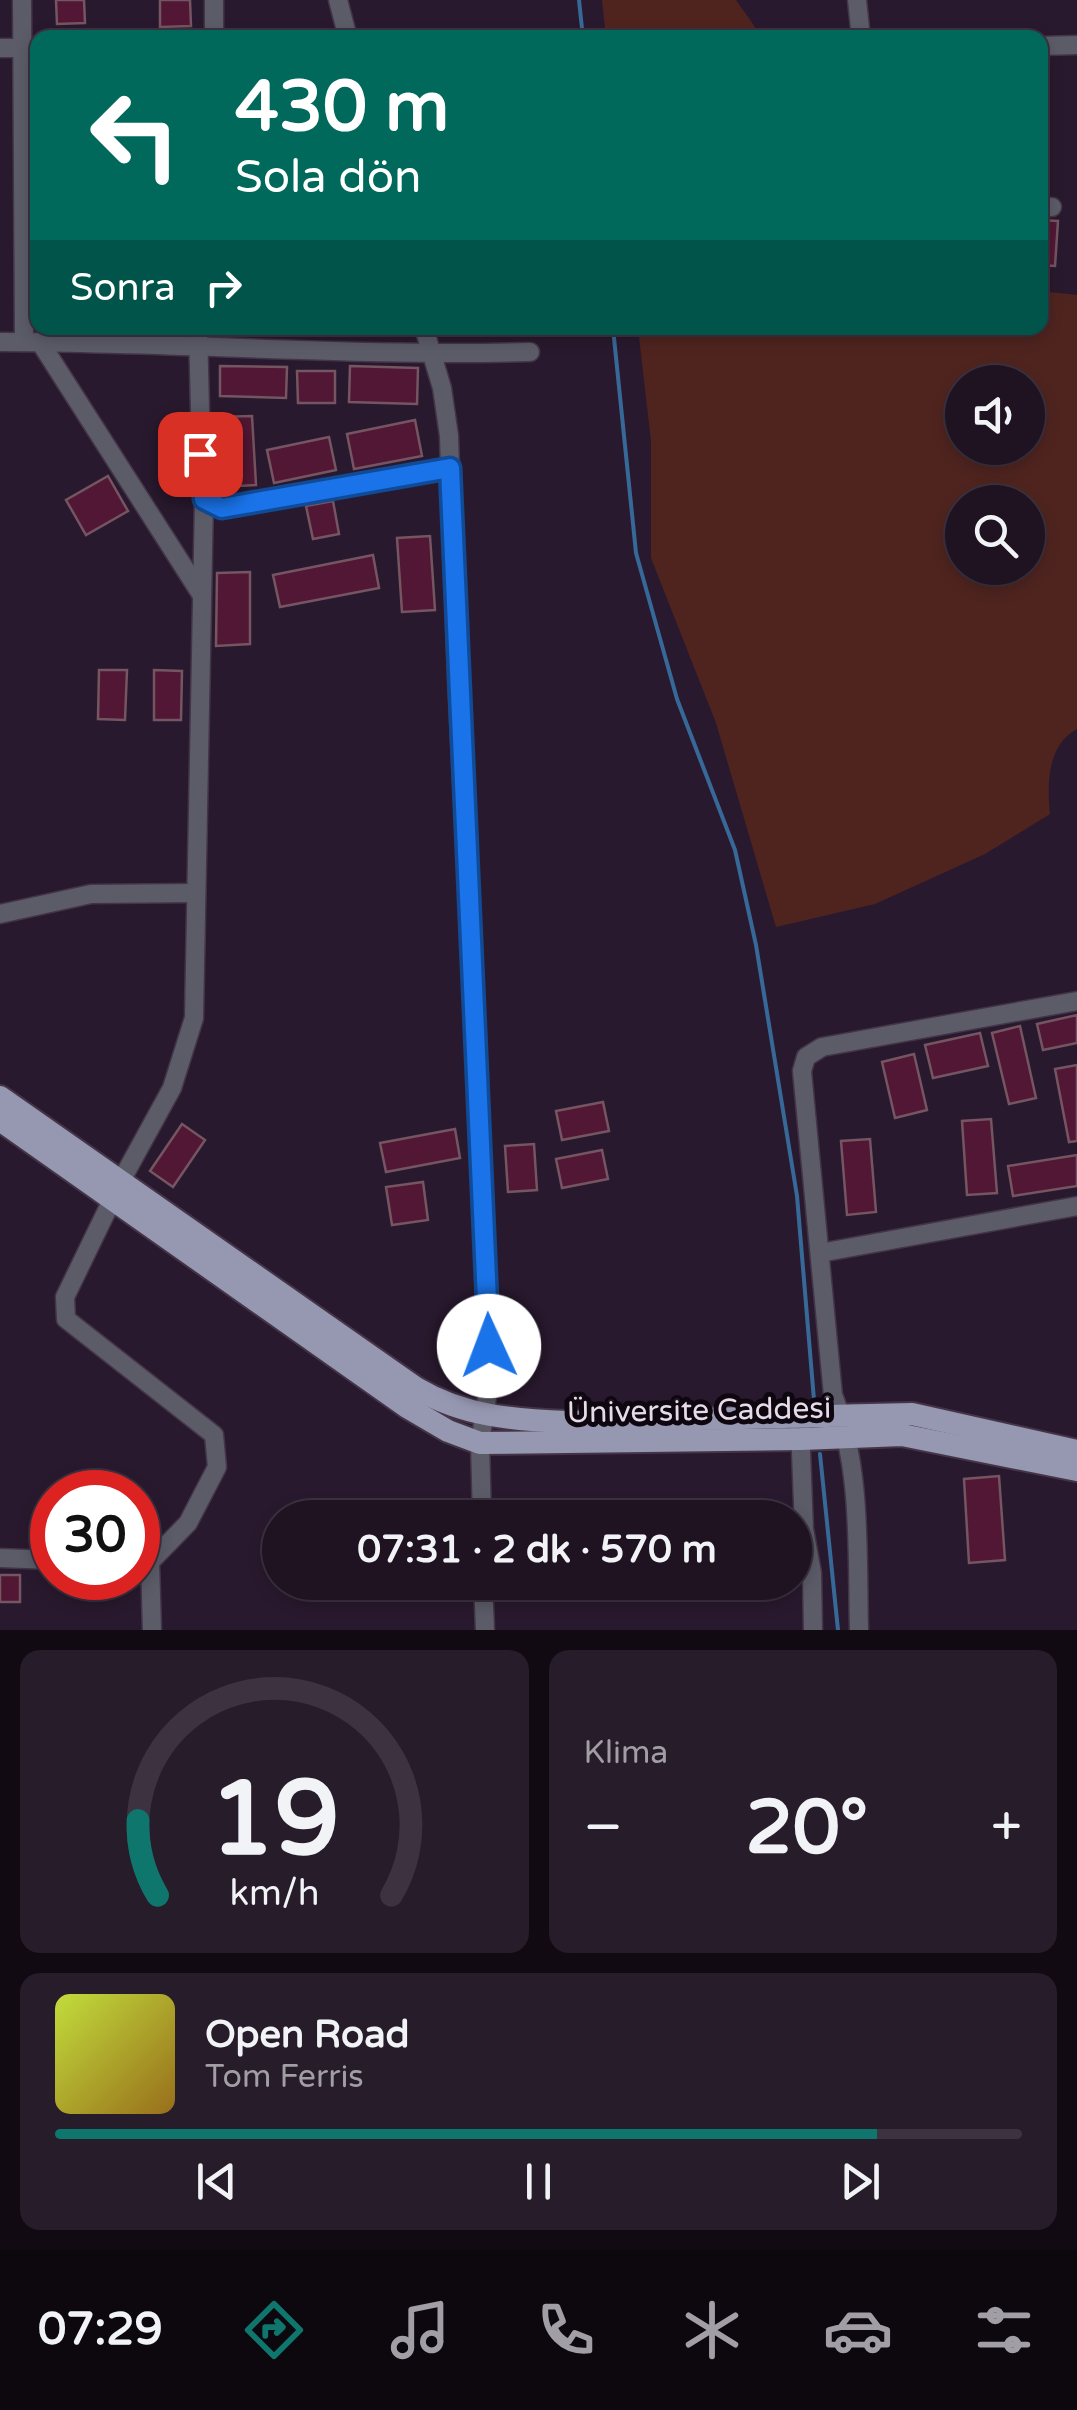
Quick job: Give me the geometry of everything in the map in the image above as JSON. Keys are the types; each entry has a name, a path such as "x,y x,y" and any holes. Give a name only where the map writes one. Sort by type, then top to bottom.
{"main road":[{"path":"0,1097 117,1190 416,1388 457,1410 526,1420 800,1428"},
{"name":"Üniversite Caddesi","path":"0,1120 117,1190 407,1408 448,1432 480,1443 844,1426 931,1439 1077,1470"},
{"path":"844,1426 912,1414 1077,1451"}],"street":[{"path":"0,48 30,48 22,0"},
{"path":"214,0 214,30"},
{"path":"338,0 346,30"},
{"path":"857,0 860,30"},
{"path":"1048,46 1077,44"},
{"path":"32,335 32,342 202,595"},
{"path":"426,335 442,388 450,468 456,678 490,1378 480,1443 482,1500"},
{"path":"160,1548 188,1523 218,1467 214,1436 66,1319 65,1296 172,1088 194,1018 204,499 197,336"},
{"path":"0,342 197,336 432,355 530,352"},
{"path":"204,499 222,508 450,468"},
{"path":"0,914 92,894 196,893"},
{"path":"859,1630 853,1482 844,1426 833,1395 802,1070 806,1057 822,1047 1077,1001"},
{"path":"820,1252 1077,1206"},
{"path":"800,1428 813,1630"},
{"path":"0,1558 30,1559"},
{"path":"148,1600 152,1630"},
{"path":"484,1600 484,1630"}],"shaded area":[{"path":"602,0 736,0 757,30 605,30"},
{"path":"1048,292 1077,295 1077,729 1054,755 1049,778 1050,814 985,854 875,904 776,927 716,723 651,558 651,441 639,335 1048,335"}],"building":[{"path":"56,0 84,0 85,23 57,24"},
{"path":"160,0 190,0 191,26 160,27"},
{"path":"1048,220 1058,221 1055,266 1048,266"},
{"path":"220,366 287,367 286,398 220,396"},
{"path":"350,366 418,368 417,404 349,402"},
{"path":"297,371 335,371 335,403 298,403"},
{"path":"252,416 256,485 221,487 217,417"},
{"path":"415,420 422,456 354,469 347,434"},
{"path":"329,437 336,470 274,483 267,450"},
{"path":"108,476 128,511 86,535 66,500"},
{"path":"333,501 339,534 313,539 306,506"},
{"path":"430,536 435,610 402,612 397,538"},
{"path":"373,555 379,588 280,607 273,575"},
{"path":"250,572 250,644 216,646 217,573"},
{"path":"99,670 127,670 125,720 98,719"},
{"path":"154,670 182,671 181,720 154,720"},
{"path":"1077,1015 1077,1043 1043,1050 1037,1024"},
{"path":"1020,1026 1036,1098 1009,1104 992,1033"},
{"path":"980,1033 988,1066 933,1078 925,1045"},
{"path":"914,1054 927,1110 895,1118 882,1062"},
{"path":"1077,1065 1077,1141 1069,1142 1055,1069"},
{"path":"603,1102 609,1131 562,1140 556,1111"},
{"path":"991,1119 997,1193 967,1195 962,1121"},
{"path":"182,1124 205,1140 173,1187 150,1171"},
{"path":"455,1129 460,1158 386,1172 380,1143"},
{"path":"870,1139 876,1212 847,1215 841,1141"},
{"path":"534,1144 537,1190 508,1192 505,1146"},
{"path":"602,1150 608,1179 562,1188 556,1159"},
{"path":"1077,1155 1077,1186 1013,1196 1008,1166"},
{"path":"423,1182 428,1220 392,1225 386,1187"},
{"path":"999,1476 1005,1560 969,1563 964,1479"},
{"path":"0,1575 20,1575 20,1602 0,1602"}],"waterway":[{"path":"579,0 582,30"},
{"path":"614,335 636,553 677,699 735,850 756,945 797,1196 814,1400"},
{"path":"820,1454 838,1630"}],"route":[{"path":"200,454 204,499 222,508 450,468 456,678 489,1346"}]}
